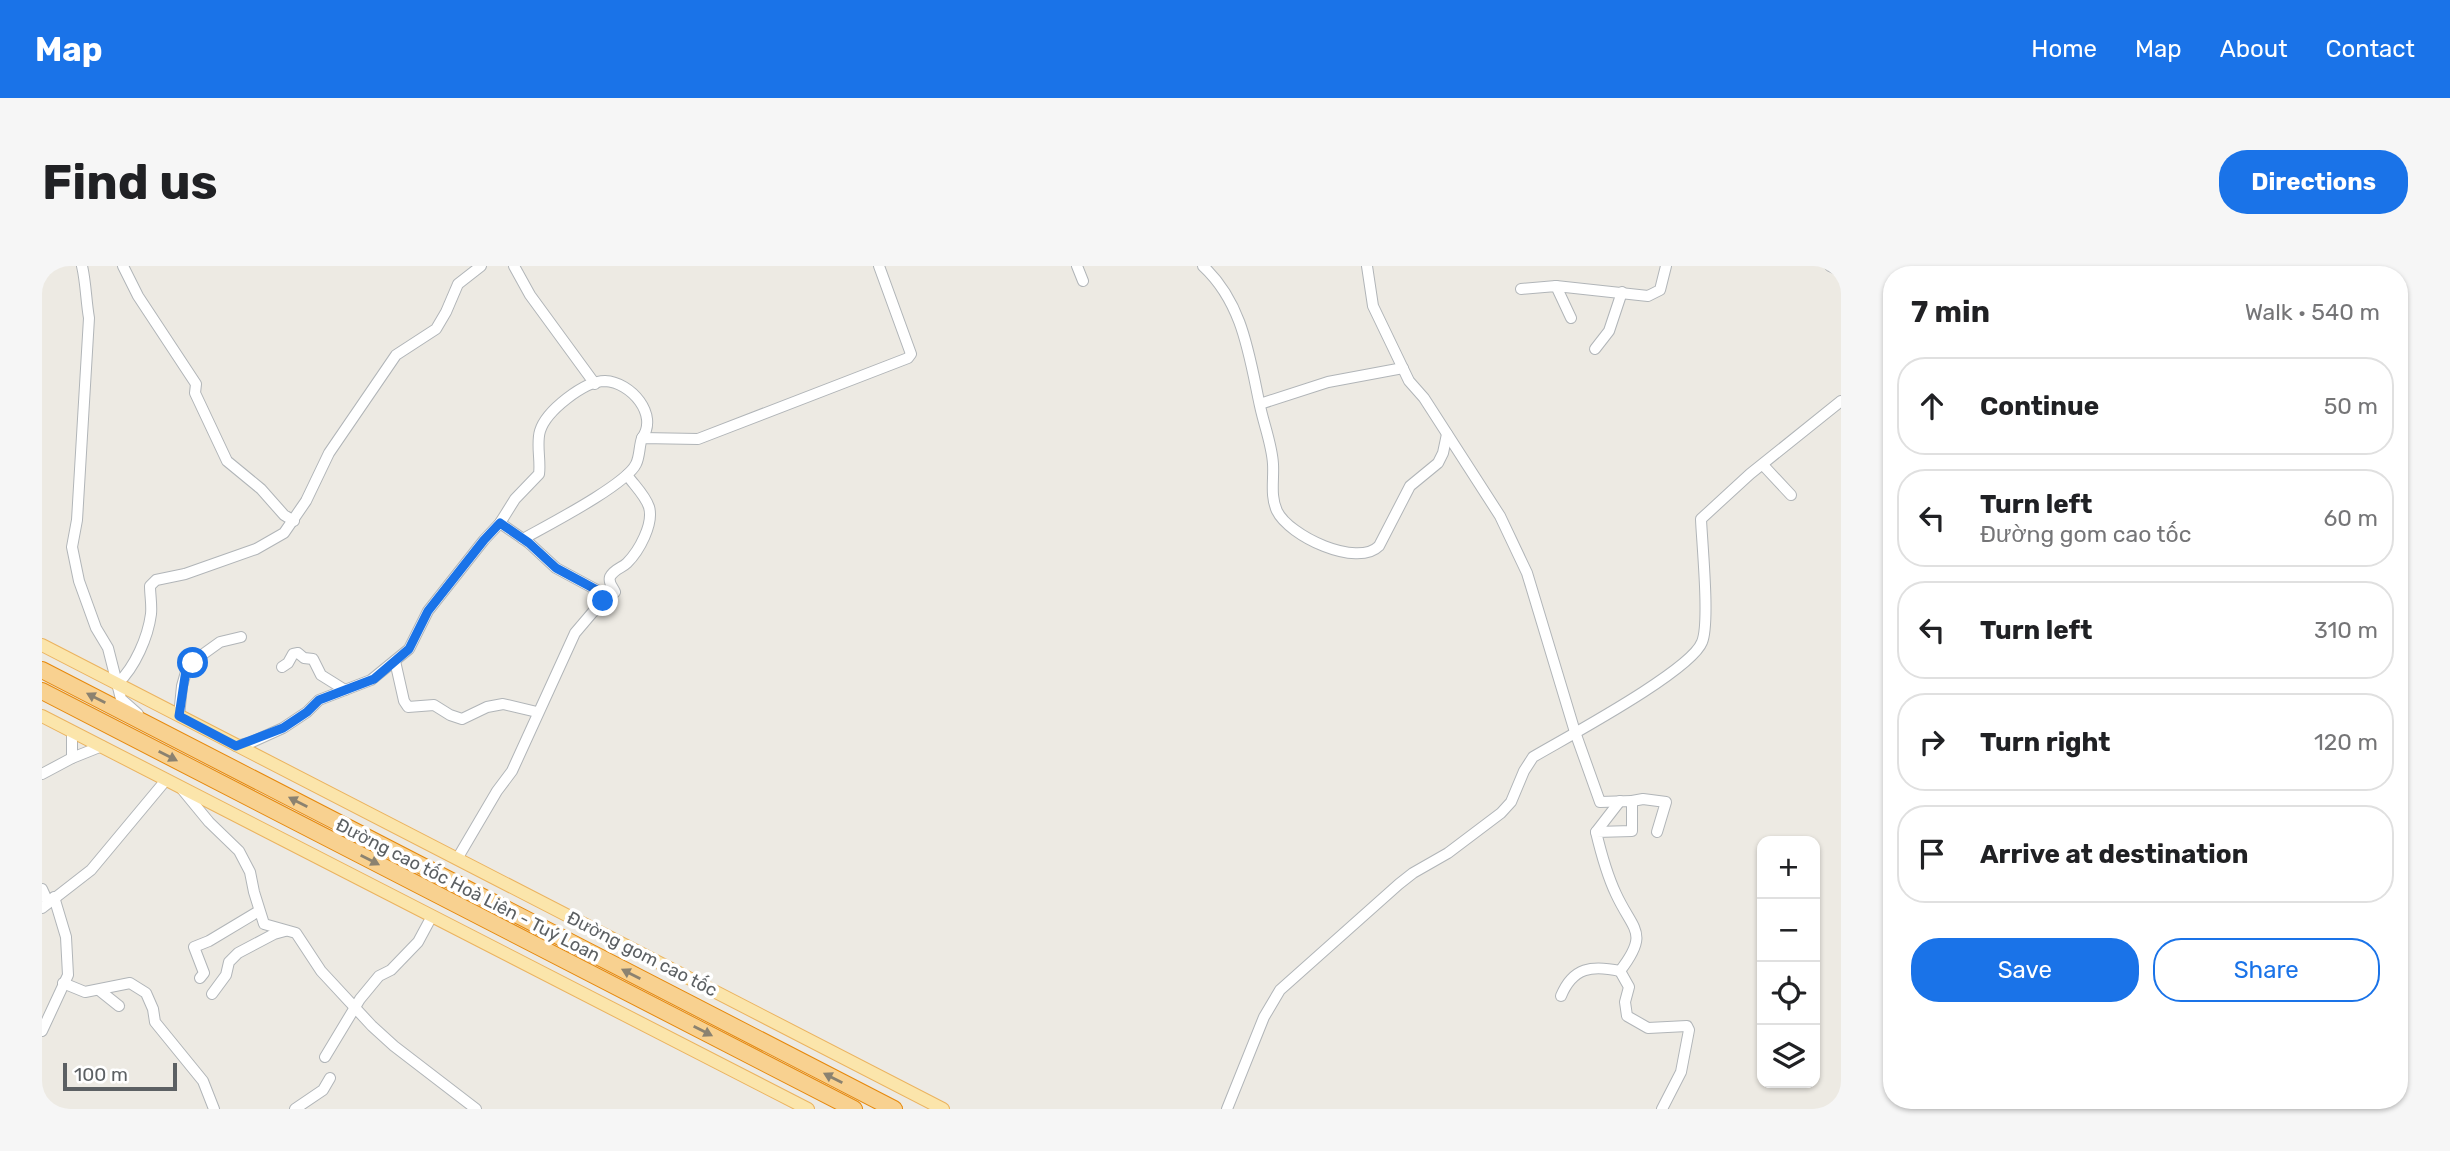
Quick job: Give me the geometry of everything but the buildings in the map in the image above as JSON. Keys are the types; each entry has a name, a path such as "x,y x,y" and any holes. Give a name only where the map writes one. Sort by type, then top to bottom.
{"highway":[{"name":"Đường cao tốc Hoà Liên - Tuý Loan","path":"42,670 894,1109"},
{"name":"Đường cao tốc Hoà Liên - Tuý Loan","path":"42,691 854,1109"}],"main road":[{"name":"Đường gom cao tốc","path":"42,645 943,1109"},
{"path":"42,716 808,1109"}],"street":[{"path":"82,266 89,318 78,520 72,547 85,601 108,648 121,699 139,715"},
{"path":"123,266 138,296 196,384 195,393 228,461 294,521"},
{"path":"118,684 138,656 151,614 150,586 156,580 185,574 275,540 294,521 329,453 396,355 436,329 458,284 481,266"},
{"path":"514,266 530,295 595,384"},
{"path":"642,438 698,439 908,358 911,355 879,266"},
{"path":"1077,266 1083,281"},
{"path":"1367,266 1373,306 1409,381 1424,398 1500,516 1527,573 1575,732 1600,802 1643,799 1666,802 1657,832"},
{"path":"1521,289 1556,286 1648,296 1660,290 1666,266"},
{"path":"1830,266 1841,271"},
{"path":"1210,268 1227,292 1243,330 1273,464 1273,495 1278,512 1290,527 1323,545 1348,553 1365,554 1373,551 1379,546 1409,486 1438,463 1447,434"},
{"path":"1556,286 1571,318"},
{"path":"1595,349 1609,331 1622,292"},
{"path":"1260,404 1328,382 1403,368"},
{"path":"236,746 283,728 307,712 319,700 371,680 409,649 428,611 500,523 515,499 539,474 539,433 548,415 562,402 605,381 616,384 637,398 648,418 649,427 642,438 636,465 627,475 602,492 523,539"},
{"path":"1227,1109 1264,1017 1280,990 1399,884 1448,853 1501,813 1511,802 1533,757 1666,677 1695,655 1705,633 1701,519 1841,401"},
{"path":"1763,465 1791,495"},
{"path":"457,859 497,791 512,771 575,633 615,590 610,583 611,576 618,568 627,564 650,524 648,504 627,475"},
{"path":"500,523 556,568 608,596"},
{"path":"179,716 182,686 188,665 220,642 241,637"},
{"path":"282,667 296,652 304,658 313,659 323,676 345,690"},
{"path":"395,661 404,701 408,707 434,705 461,719 499,704 537,712"},
{"path":"72,731 72,758"},
{"path":"116,754 125,742"},
{"path":"42,774 102,746"},
{"path":"48,902 91,870 166,780"},
{"path":"179,786 209,822 239,851 250,872 264,924 296,933 321,971 394,1046 476,1109"},
{"path":"1596,832 1632,831 1626,801"},
{"path":"1596,832 1626,801"},
{"path":"1596,832 1617,897 1637,929 1635,952 1620,971"},
{"path":"42,889 68,946 68,975 42,1031"},
{"path":"205,972 194,947 259,911"},
{"path":"325,1057 355,1007 379,976 391,970 418,942 432,916"},
{"path":"212,994 226,975 229,962 238,953 274,934 288,930"},
{"path":"1561,996 1574,974 1602,967 1620,971 1629,987 1625,1002 1627,1016 1648,1028 1687,1026 1689,1030 1681,1072 1662,1109"},
{"path":"63,983 85,992 130,983 146,993 155,1022 203,1081 214,1109"},
{"path":"99,990 119,1006"},
{"path":"295,1109 323,1090 330,1078"}],"route":[{"path":"193,663 188,665 186,670 179,716 236,746 283,728 307,712 319,700 374,679 409,649 428,611 500,523 529,543 556,568 608,596 603,601"}]}
